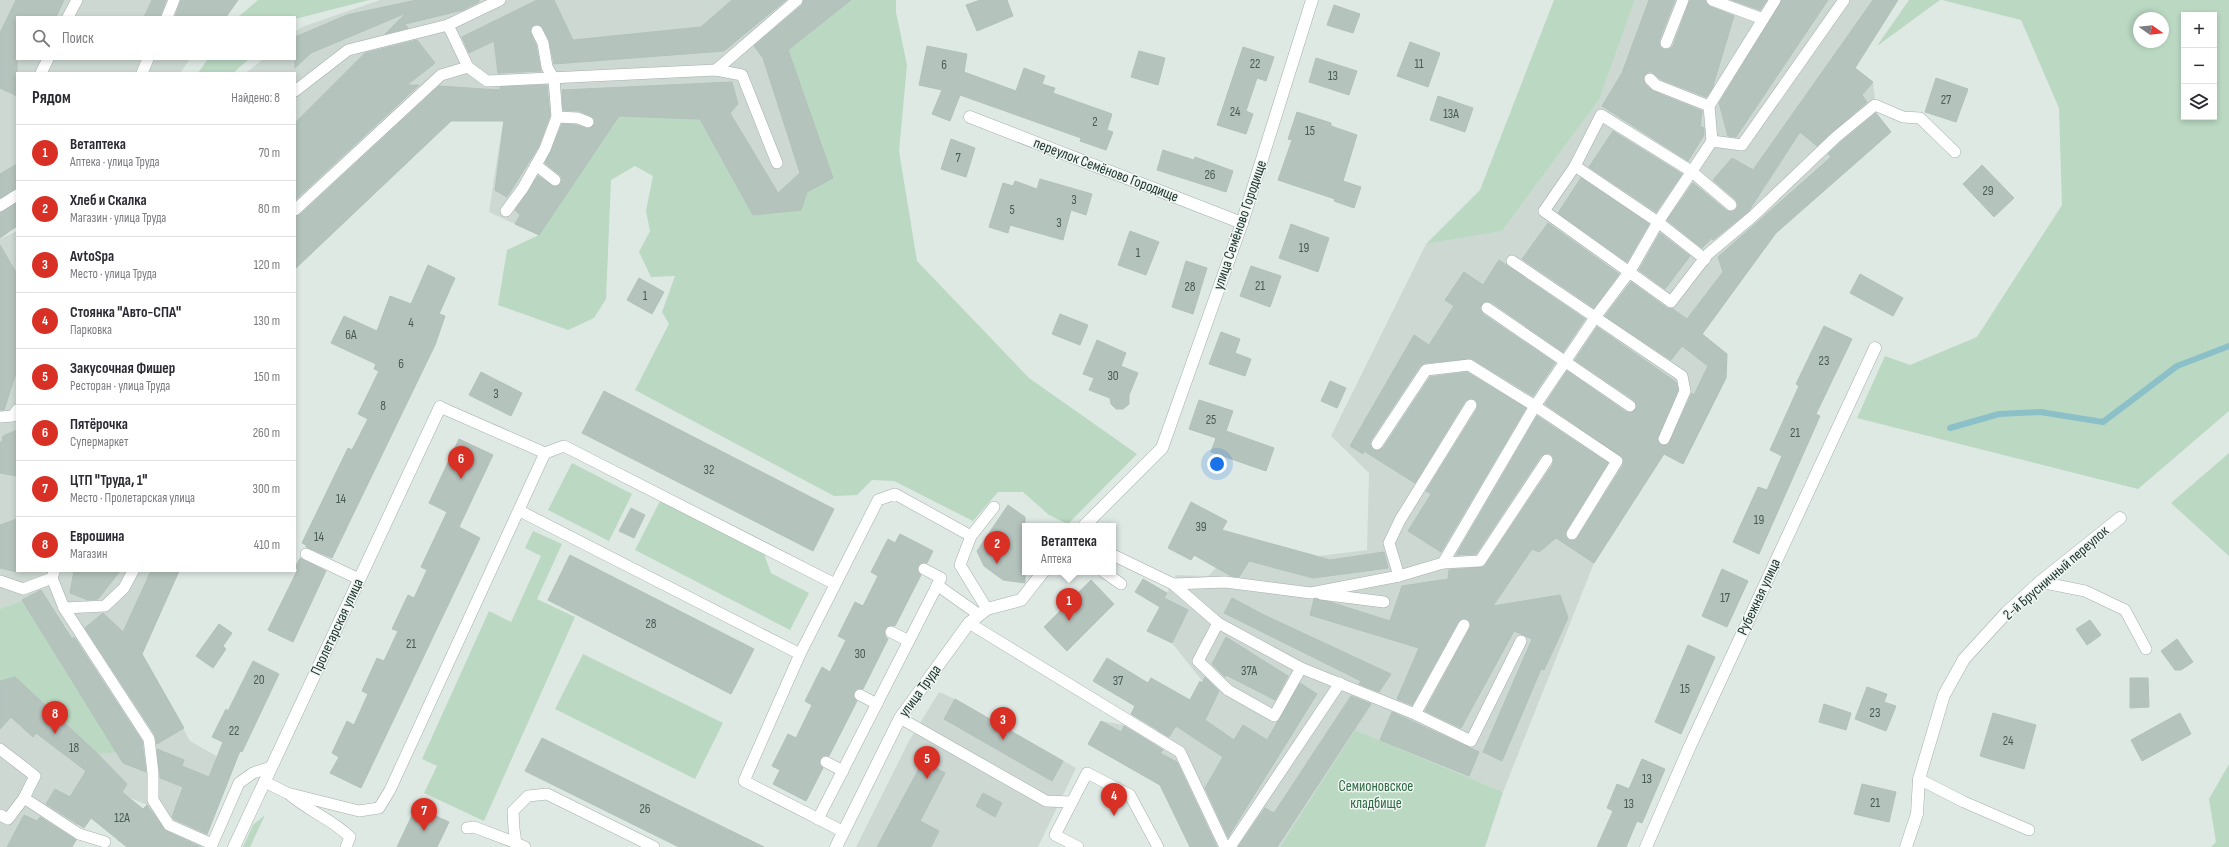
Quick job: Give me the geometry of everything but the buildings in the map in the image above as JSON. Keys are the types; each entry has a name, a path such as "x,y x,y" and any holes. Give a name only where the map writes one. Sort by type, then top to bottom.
{"street":[{"name":"улица Семёново Городище","path":"1087,523 1162,448 1242,223 1312,0"},
{"name":"переулок Семёново Городище","path":"970,117 1242,223"},
{"name":"Рубежная улица","path":"1646,847 1693,739 1875,348"},
{"name":"Пролетарская улица","path":"234,847 440,407"},
{"name":"2-й Брусничный переулок","path":"1906,847 1917,814 1919,779 1944,695 1964,659 2007,612 2040,582 2120,518"},
{"path":"982,611 1021,600 1041,575"},
{"name":"улица Труда","path":"836,847 900,718 969,623 982,611"}],"lane":[{"path":"68,16 76,0"},
{"path":"167,16 174,0"},
{"path":"296,89 348,50 448,25 500,0"},
{"path":"716,70 797,0"},
{"path":"1666,43 1683,0"},
{"path":"1712,0 1763,19"},
{"path":"1443,563 1536,406 1596,316 1630,271 1658,222 1712,140 1709,106 1775,0"},
{"path":"1712,140 1742,145 1844,0"},
{"path":"448,25 468,67 487,81 554,79 716,70 742,75 777,163"},
{"path":"506,211 523,188 545,149 557,117 554,79 547,68 543,43 537,31"},
{"path":"42,72 48,60"},
{"path":"142,72 148,60"},
{"path":"296,209 441,75 468,67"},
{"path":"1650,79 1656,86 1709,106"},
{"path":"1731,205 1691,171 1601,115 1575,166 1544,211 1630,271 1671,302 1705,259 1815,158 1836,136 1876,105 1903,117 1920,118 1955,152"},
{"path":"557,117 578,118 588,122"},
{"path":"536,165 555,180"},
{"path":"1575,166 1658,222 1705,259"},
{"path":"0,206 16,196"},
{"path":"1512,261 1596,316 1682,376 1685,390 1664,439"},
{"path":"1487,308 1566,360 1630,406"},
{"path":"1377,444 1426,370 1469,365 1536,406 1616,462 1572,534"},
{"path":"1399,576 1389,543 1400,520 1471,405"},
{"path":"440,407 545,453 564,446 835,584"},
{"path":"0,417 13,416 16,412"},
{"path":"265,782 287,793 359,811 379,808 390,790 520,511 545,453"},
{"path":"1311,593 1399,576 1443,563 1480,561 1547,460"},
{"path":"844,832 744,782 800,654 878,500 894,494 971,536"},
{"path":"982,611 960,565 971,536 994,507"},
{"path":"520,511 800,654"},
{"path":"306,554 359,579"},
{"path":"1116,556 1173,584 1218,623 1301,668 1415,714 1471,741 1521,641"},
{"path":"818,819 941,578 924,569"},
{"path":"64,608 105,606 124,588 132,572"},
{"path":"0,581 23,589 53,574 64,608 149,739 153,773 153,800 169,825 211,846 239,783 253,773 272,767"},
{"path":"1108,575 1121,584"},
{"path":"1173,584 1225,582 1384,602"},
{"path":"2040,582 2085,591 2125,610 2146,648"},
{"path":"937,585 982,611"},
{"path":"969,623 1180,752 1225,847"},
{"path":"1218,623 1198,661 1228,690 1274,716 1301,668"},
{"path":"1415,714 1464,626"},
{"path":"891,632 909,641"},
{"path":"1230,847 1340,683"},
{"path":"860,695 877,704"},
{"path":"900,718 1046,801 1071,802"},
{"path":"0,749 35,776 24,798 8,819 0,815"},
{"path":"826,762 843,771"},
{"path":"1078,847 1055,835 1087,774 1130,795 1158,847"},
{"path":"1919,779 1964,802 2028,830"},
{"path":"287,793 304,807 337,824 350,837 346,847"},
{"path":"520,845 514,829 513,810 528,796 547,794 654,847"},
{"path":"24,798 79,834 107,845"},
{"path":"467,828 474,827 520,845"}],"shaded area":[{"path":"0,0 233,0 222,16 16,16 16,60 189,60 181,72 16,72 16,227 0,238"},
{"path":"380,0 851,0 788,50 833,178 807,192 801,210 753,215 699,119 619,116 539,235 489,212 503,121 451,121 296,268 296,72 247,72 262,60 296,60 296,31 302,27"},
{"path":"1635,0 1898,0 1855,68 1873,82 1877,115 1891,132 1776,233 1703,334 1727,354 1726,378 1683,464 1664,454 1594,563 1503,792 1355,730 1280,847 1190,847 1160,785 1088,744 1101,721 1172,733 1186,708 1215,697 1172,643 1147,631 1176,575 1208,576 1217,567 1236,534 1319,556 1367,550 1369,473 1331,436 1426,244 1502,231 1599,100"},
{"path":"16,231 16,572 179,572 142,654 190,741 234,766 203,847 127,847 117,840 147,805 121,794 88,808 77,826 79,834 72,847 0,847 0,681 15,677 99,754 22,601 0,609 0,239"},
{"path":"939,692 955,699 1076,768 1038,847 856,847 909,741"}],"green space":[{"path":"258,0 369,0 296,19 296,16 239,16"},
{"path":"851,0 896,0 896,12 907,65 899,151 917,261 1029,378 1137,454 1069,523 1049,515 1023,492 998,492 973,521 894,481 872,480 857,495 834,496 635,390 669,324 662,312 675,276 651,277 639,252 650,231 646,211 653,176 635,166 611,180 606,299 594,318 568,330 498,305 507,250 539,235 619,116 700,119 753,215 801,210 807,192 833,178 788,50"},
{"path":"1554,0 1635,0 1599,100 1502,231 1426,244 1480,190"},
{"path":"1909,0 1940,0 1877,46"},
{"path":"1942,0 2229,0 2229,411 2138,489 1857,418 1885,356 1910,365 1977,337 2062,205 2059,108 2021,20"},
{"path":"207,60 248,60 234,72 199,72"},
{"path":"2229,453 2229,556 2171,503"},
{"path":"572,463 632,494 609,541 548,510"},
{"path":"660,501 764,554 771,573 809,593 790,630 635,550"},
{"path":"533,531 562,544 537,599 575,617 484,821 424,793 437,766 422,759 489,611 511,622 541,556 525,548"},
{"path":"22,601 116,752 99,754 15,677 0,681 0,609"},
{"path":"583,654 723,723 695,779 555,709"},
{"name":"Семионовское кладбище","path":"1355,730 1503,792 1485,847 1280,847"},
{"path":"2229,764 2229,847 2211,847 2216,842 2209,799"},
{"path":"265,815 250,847 243,847 253,825"}],"waterway":[{"path":"1950,428 1999,414 2040,412 2103,422 2177,366 2229,346"}],"place":[{"name":"Пятёрочка","path":"461,479"},
{"name":"Хлеб и Скалка","path":"997,564"},
{"name":"Ветаптека","path":"1069,621"},
{"name":"Еврошина","path":"55,734"},
{"name":"AvtoSpa","path":"1003,740"},
{"name":"Закусочная Фишер","path":"927,779"},
{"name":"Стоянка \"Авто-СПА\"","path":"1114,816"},
{"name":"ЦТП \"Труда, 1\"","path":"424,831"}]}
